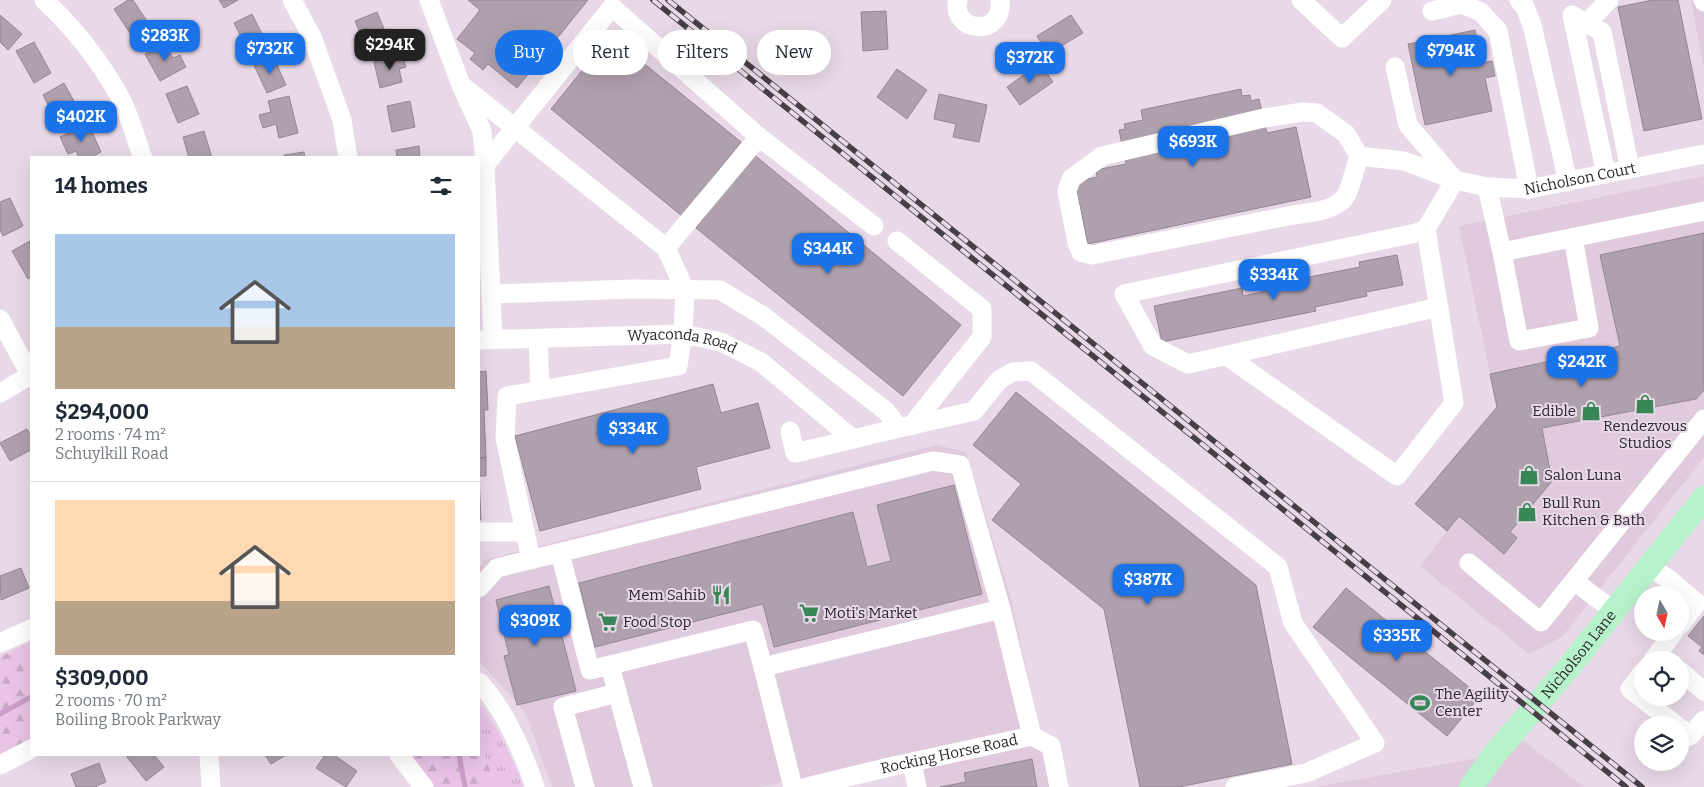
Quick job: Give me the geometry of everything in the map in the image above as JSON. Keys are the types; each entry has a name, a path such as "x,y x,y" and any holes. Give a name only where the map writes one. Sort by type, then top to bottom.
{"main road":[{"name":"Nicholson Lane","path":"1471,787 1494,755 1570,666 1704,498"}],"street":[{"path":"44,0 63,18 94,56 120,98 142,156"},
{"path":"292,0 312,37 342,120 348,156"},
{"path":"429,0 461,85 482,131 491,294 486,340"},
{"path":"958,0 958,11 966,24 981,27 994,21 998,14 1000,0"},
{"path":"1301,0 1342,38 1374,2"},
{"path":"1519,0 1525,7 1532,25 1568,182"},
{"path":"1575,13 1609,0"},
{"path":"485,165 608,4 758,137 874,226"},
{"path":"1432,11 1461,4 1480,12 1498,31 1529,189"},
{"path":"1575,13 1602,32 1630,169"},
{"path":"1575,13 1606,174"},
{"path":"1395,67 1408,125 1455,180 1426,229 1416,234 1124,294 1153,346 1188,364 1440,307"},
{"path":"461,85 666,248 686,290 683,334 678,366 508,396 505,438 531,560"},
{"path":"1303,112 1317,113 1346,134 1359,156 1346,195 1338,203 1321,211 1092,255 1081,252 1077,243 1067,191 1071,179 1102,156 1264,118 1303,112"},
{"path":"666,248 758,137"},
{"name":"Nicholson Court","path":"1359,156 1404,161 1455,180 1488,187 1529,189 1704,154"},
{"path":"1488,187 1519,341 1589,328 1572,238"},
{"path":"1502,252 1704,211"},
{"path":"1227,356 1397,476 1454,403 1426,229"},
{"path":"897,241 982,309 982,337 906,427"},
{"path":"491,294 632,289 720,290 763,316 906,427"},
{"path":"0,319 30,374"},
{"name":"Wyaconda Road","path":"486,340 683,334 721,342 762,362 853,439"},
{"path":"538,338 540,390"},
{"path":"790,431 794,453 906,427 974,410 999,380 1012,372 1031,371 1278,567 1293,623 1375,742 1306,773 1236,787"},
{"path":"0,393 30,377"},
{"path":"1469,563 1541,622 1704,418"},
{"path":"480,587 497,568 933,461 960,465 1001,609 1032,736 1051,746 1060,787"},
{"path":"480,532 525,532"},
{"path":"560,553 590,670 753,630 794,787"},
{"path":"1649,566 1700,602 1689,615"},
{"path":"1574,581 1614,611"},
{"path":"763,667 1001,609"},
{"path":"0,643 30,629"},
{"path":"610,666 643,787"},
{"path":"1689,679 1704,692"},
{"path":"480,683 491,694 526,759 535,787"},
{"path":"582,786 563,708 617,693"},
{"path":"1651,706 1664,716"},
{"path":"1689,735 1704,720"},
{"name":"Rocking Horse Road","path":"808,787 1032,736"},
{"path":"0,765 30,750"},
{"path":"209,756 211,787"},
{"path":"400,756 424,787"},
{"path":"912,762 916,787"}],"shaded area":[{"path":"1691,0 1704,0 1704,69"},
{"path":"1704,176 1704,457 1562,637 1529,654 1420,566 1447,531 1415,504 1497,407 1459,226"},
{"path":"937,445 966,452 1011,598 1052,787 908,787 901,756 761,787 552,787 525,712 480,662 480,566 484,560"},
{"path":"1513,733 1585,787 1315,787 1494,755"}],"green space":[{"path":"30,642 30,740 0,755 0,657"},
{"path":"480,704 504,743 523,787 495,787 480,743"},
{"path":"480,742 495,787 432,787 412,756 480,756"}],"building":[{"path":"128,0 133,0 153,30 136,42 114,9"},
{"path":"219,0 238,0 224,8"},
{"path":"468,0 588,0 563,31 495,30 495,70 488,64 483,70 470,59 475,53 457,39 480,10"},
{"path":"1653,0 1678,0 1702,119 1644,131 1618,7"},
{"path":"886,11 888,49 863,51 861,12"},
{"path":"377,12 387,36 365,45 355,21"},
{"path":"252,14 265,40 247,49 234,23"},
{"path":"0,15 22,34 8,50 0,42"},
{"path":"1071,15 1083,33 1048,54 1037,36"},
{"path":"1475,30 1482,63 1492,61 1495,76 1485,78 1492,111 1425,125 1408,44"},
{"path":"34,42 51,73 34,83 16,51"},
{"path":"165,43 173,58 180,55 186,67 160,81 145,54"},
{"path":"402,54 406,67 399,69 402,82 380,88 374,62"},
{"path":"273,56 286,85 267,93 254,65"},
{"path":"1040,63 1053,82 1020,105 1007,87"},
{"path":"648,67 741,142 682,216 551,109 578,75 648,75"},
{"path":"897,69 927,90 907,119 877,97"},
{"path":"501,75 527,75 517,88"},
{"path":"64,83 79,110 57,122 43,95"},
{"path":"187,86 199,114 178,123 166,94"},
{"path":"1241,89 1242,96 1250,95 1251,101 1259,99 1267,133 1296,127 1311,197 1088,244 1075,182 1097,177 1096,170 1126,164 1119,130 1125,129 1124,124 1143,120 1141,110"},
{"path":"939,94 987,105 979,142 953,137 956,124 934,119"},
{"path":"289,96 298,133 279,138 276,124 263,128 259,115 271,112 268,101"},
{"path":"410,101 415,127 392,132 387,106"},
{"path":"89,125 101,152 94,156 78,156 76,151 68,154 60,137"},
{"path":"204,131 211,156 188,156 183,137"},
{"path":"419,146 420,156 397,156 396,150"},
{"path":"304,152 305,156 284,156"},
{"path":"752,153 961,325 903,396 696,228"},
{"path":"10,198 23,226 3,236 0,230 0,202"},
{"path":"1704,233 1704,390 1696,399 1542,428 1552,481 1510,532 1517,538 1504,554 1459,516 1447,531 1415,504 1497,407 1490,374 1620,346 1600,255"},
{"path":"30,241 30,278 28,279 12,251"},
{"path":"1397,255 1403,285 1366,292 1367,296 1315,307 1316,311 1162,342 1154,306 1242,288 1243,296 1310,282 1309,277 1360,267 1359,262"},
{"path":"486,371 488,410 484,410 486,458 480,458 480,372"},
{"path":"713,384 721,413 758,403 770,448 696,467 701,489 540,531 515,436"},
{"path":"1016,392 1256,585 1292,764 1179,787 1140,787 1104,609 992,520 1021,484 973,445"},
{"path":"27,429 30,434 30,451 10,461 0,443"},
{"path":"480,458 486,458 486,476 480,476"},
{"path":"954,485 982,594 774,647 763,604 595,647 579,583 853,512 867,567 891,561 877,505"},
{"path":"21,568 29,588 1,600 0,576"},
{"path":"549,586 576,691 517,705 504,656 509,655 496,600"},
{"path":"1346,588 1480,696 1447,736 1313,627"},
{"path":"1704,616 1704,655 1699,651 1702,647 1689,635"},
{"path":"155,756 164,767 146,781 127,757"},
{"path":"266,756 284,756 271,764"},
{"path":"324,756 335,756 357,771 346,787 316,768"},
{"path":"1032,759 1037,787 940,787 966,782 964,773"},
{"path":"99,763 106,782 97,787 76,787 71,774"}],"waterway":[{"path":"0,714 30,698"},
{"path":"459,756 465,787"}],"railway":[{"path":"653,0 1626,787"},
{"path":"668,0 1642,787"}],"place":[{"name":"Rendezvous Studios","path":"1645,404"},
{"name":"Edible","path":"1591,411"},
{"name":"Salon Luna","path":"1529,475"},
{"name":"Bull Run Kitchen & Bath","path":"1527,512"},
{"name":"Mem Sahib","path":"721,595"},
{"name":"Moti's Market","path":"809,613"},
{"name":"Food Stop","path":"608,622"},
{"name":"The Agility Center","path":"1420,703"}]}
